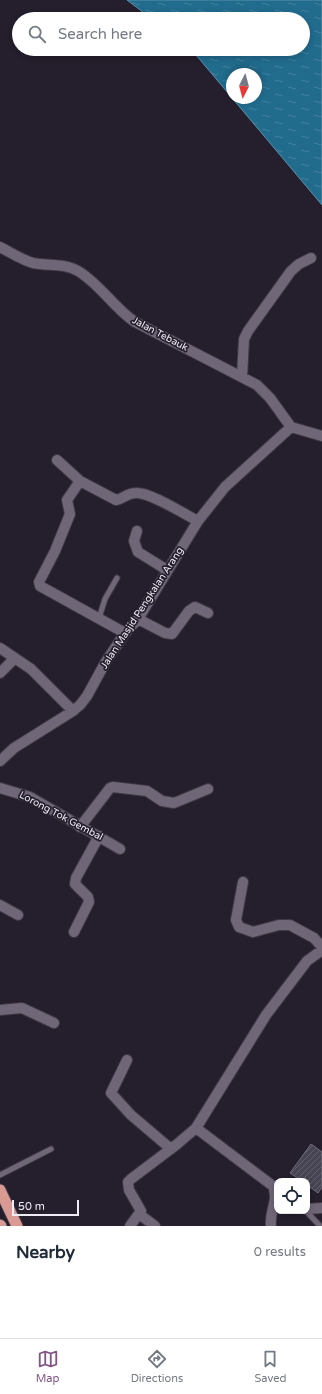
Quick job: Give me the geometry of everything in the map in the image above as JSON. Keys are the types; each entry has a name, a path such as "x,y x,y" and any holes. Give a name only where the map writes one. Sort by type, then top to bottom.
{"highway":[{"path":"0,1190 16,1226"}],"street":[{"name":"Jalan Tebauk","path":"0,247 31,262 60,265 78,270 92,281 126,316 135,322 257,386 270,398 291,427"},
{"path":"242,377 244,339 248,331 291,271 298,264 311,258"},
{"path":"291,427 322,436"},
{"name":"Jalan Masjid Pengkalan Arang","path":"0,762 14,748 73,711 87,696 105,664 125,633 138,619 198,521 225,487 291,427"},
{"path":"57,460 80,481 116,500 120,500 129,493 138,492 160,501 198,521"},
{"path":"80,481 67,500 70,514 55,552 39,582 40,586 125,633"},
{"path":"137,531 134,541 138,552 167,570"},
{"path":"138,619 165,633 172,634 188,611 194,607 208,613"},
{"path":"0,648 31,668 73,711"},
{"path":"0,673 15,658"},
{"path":"80,827 110,788 113,787 147,791 162,801 174,803 208,789"},
{"name":"Lorong Tok Gembal","path":"0,788 30,798 120,849"},
{"path":"74,932 89,902 88,897 76,884 76,878 99,836"},
{"path":"243,882 236,920 240,927 253,932 279,925 290,926 314,938 322,947"},
{"path":"0,906 18,915"},
{"path":"130,1226 139,1214 140,1207 129,1190 128,1182 196,1128 266,1015 307,961 322,950"},
{"path":"0,1010 22,1008 54,1023"},
{"path":"127,1060 111,1093 131,1115 171,1148"},
{"path":"196,1128 274,1186"},
{"path":"271,1226 274,1206"},
{"path":"310,1210 322,1208"},
{"path":"139,1214 155,1226"}],"lane":[{"path":"99,618 105,599 117,578"},
{"path":"0,1175 51,1149"},
{"path":"310,1214 320,1226"}],"water":[{"path":"127,0 322,0 322,205 237,104 262,104 262,68 226,68 226,91 197,56 310,56 310,12 143,12"}],"building":[{"path":"311,1144 322,1152 322,1187 318,1193 310,1187 310,1178 298,1178 290,1173"}]}
